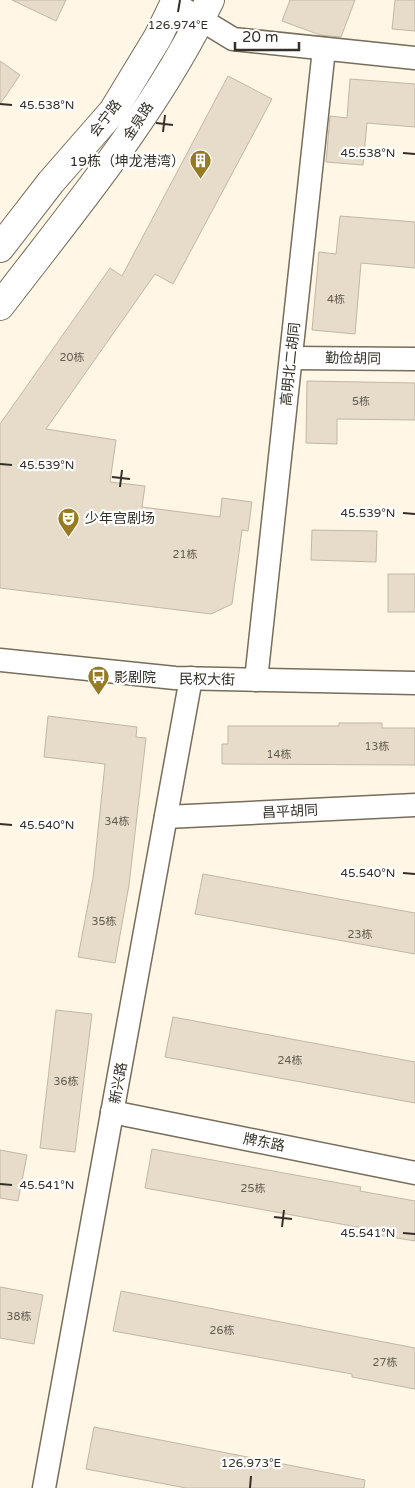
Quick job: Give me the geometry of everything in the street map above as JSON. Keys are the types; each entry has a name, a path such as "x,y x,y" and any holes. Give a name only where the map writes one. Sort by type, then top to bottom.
{"main road":[{"name":"会宁路","path":"0,248 51,182 113,111 158,37 175,2"},
{"name":"金泉路","path":"0,306 113,158 173,68 205,10"}],"street":[{"path":"175,2 205,10 233,38 415,58"},
{"name":"高明北二胡同","path":"256,680 324,49"},
{"name":"勤俭胡同","path":"291,358 415,359"},
{"name":"民权大街","path":"0,660 191,678 415,683"},
{"name":"新兴路","path":"44,1488 191,678"},
{"name":"昌平胡同","path":"166,817 415,805"},
{"name":"牌东路","path":"112,1112 415,1173"}],"building":[{"path":"12,0 66,0 56,21"},
{"path":"290,0 355,0 341,37 320,35 282,21"},
{"path":"395,0 415,0 415,31 392,29"},
{"path":"0,61 20,75 0,104"},
{"path":"228,76 272,99 173,284 155,274 46,429 116,440 110,482 145,486 142,507 220,517 222,498 252,502 248,531 242,530 232,604 211,614 0,588 0,424 110,268 122,276"},
{"path":"350,79 415,84 415,127 367,123 363,165 326,162 330,116 347,118"},
{"path":"340,216 415,222 415,268 361,263 355,334 312,330 319,252 336,254"},
{"path":"307,381 415,383 415,420 337,419 337,444 306,443"},
{"path":"312,530 377,531 376,562 311,560"},
{"path":"388,574 415,574 415,612 388,612"},
{"path":"48,716 137,727 136,737 146,738 129,885 115,963 78,957 93,878 105,764 44,757"},
{"path":"339,723 382,723 382,728 415,728 415,765 222,764 222,744 228,744 228,726 339,726"},
{"path":"203,874 415,913 415,954 195,914"},
{"path":"56,1010 92,1014 75,1152 40,1148"},
{"path":"173,1017 415,1062 415,1103 165,1057"},
{"path":"152,1149 361,1187 360,1191 415,1201 415,1241 379,1235 379,1231 145,1188"},
{"path":"0,1150 27,1155 18,1201 0,1198"},
{"path":"0,1287 43,1295 34,1344 0,1338"},
{"path":"121,1291 415,1348 415,1389 352,1377 352,1374 113,1331"},
{"path":"94,1427 365,1480 364,1488 186,1488 86,1469"}],"place":[{"name":"19栋（坤龙港湾）","path":"201,180"},
{"name":"少年宫剧场","path":"69,537"},
{"name":"影剧院","path":"98,696"}]}
